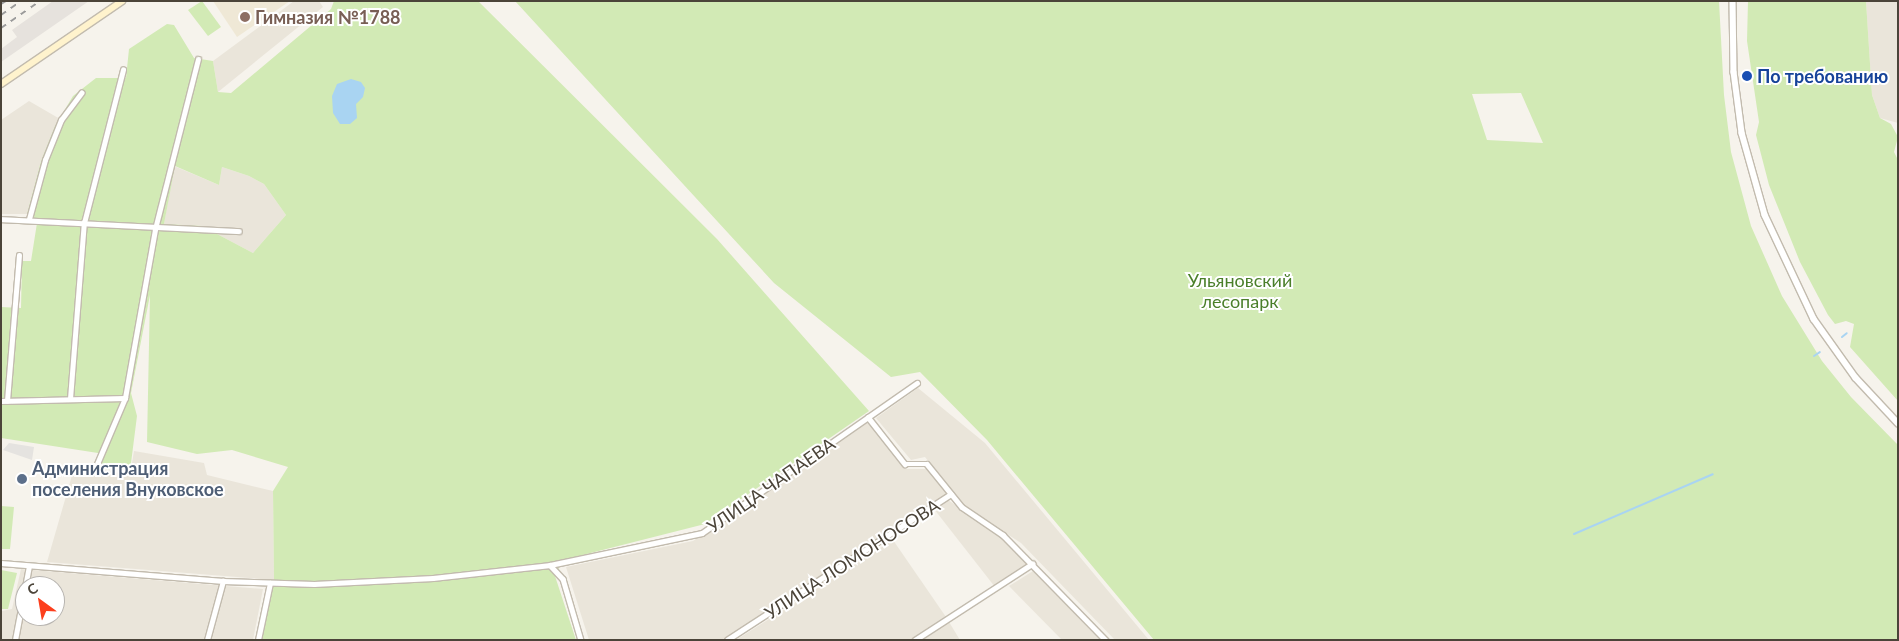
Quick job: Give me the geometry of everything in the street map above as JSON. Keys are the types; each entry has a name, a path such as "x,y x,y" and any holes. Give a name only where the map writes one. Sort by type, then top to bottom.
{"main road":[{"path":"1,84 122,1"}],"street":[{"path":"1733,1 1734,72 1741,124 1765,215 1788,268 1818,325 1856,378 1898,423"},
{"path":"97,464 125,398 155,229 198,59"},
{"path":"70,399 84,223 123,70"},
{"path":"29,219 45,160 61,120 81,93"},
{"path":"1,219 29,219 155,229 239,231"},
{"path":"7,401 19,255"},
{"name":"УЛИЦА ЧАПАЕВА","path":"1,563 222,581 270,583 433,578 550,565 702,533 917,383"},
{"path":"1,401 125,398"},
{"path":"868,417 905,464 927,464 962,507 1003,535 1106,640"},
{"name":"УЛИЦА ЛОМОНОСОВА","path":"728,640 951,494"},
{"path":"914,640 1032,564"},
{"path":"550,565 563,579 581,640"},
{"path":"15,640 28,566"},
{"path":"207,640 222,581"},
{"path":"258,640 270,583"}],"shaded area":[{"path":"53,1 89,1 1,62 1,49 17,37 12,30"},
{"name":"Гимназия №1788","path":"213,1 290,1 237,37"},
{"path":"294,1 319,1 323,7 218,92 213,61"},
{"path":"1866,1 1898,1 1898,123 1880,118 1872,95"},
{"path":"29,101 60,119 41,161 27,214 1,214 1,120"},
{"path":"174,166 219,185 222,167 249,176 264,184 286,215 253,253 202,226 164,224"},
{"path":"918,388 985,443 1149,640 1115,640 1021,543 965,507 925,457 911,460 876,418"},
{"path":"868,422 905,469 929,469 947,495 724,640 589,640 566,567 693,541"},
{"path":"9,443 34,447 32,460 3,450"},
{"path":"134,451 204,463 207,475 273,491 274,580 47,562 75,465 130,475"},
{"path":"948,500 1002,537 1030,564 995,587 934,509"},
{"path":"893,540 946,617 911,640 736,640"},
{"path":"21,569 263,589 253,640 1,640 2,611 12,609 15,596 15,626 65,626 65,576 19,576"},
{"path":"1033,571 1100,640 1062,640 1009,586"},
{"path":"949,622 960,640 922,640"}],"green space":[{"path":"202,1 221,27 208,36 188,10"},
{"path":"334,1 478,1 717,239 869,411 705,524 563,560 555,576 576,640 262,640 274,580 273,491 288,467 232,450 197,454 147,442 150,295 131,393 137,416 130,471 102,465 98,453 1,438 1,307 21,308 22,261 31,261 37,223 27,214 41,161 55,126 73,96 96,78 126,78 129,49 167,24 174,25 194,58 213,61 218,92 231,93 331,9","holes":["175,166 219,185 222,167 249,176 264,184 286,215 253,253 202,226 164,224"]},
{"name":"Ульяновский лесопарк","path":"515,1 1719,1 1724,95 1731,152 1751,226 1782,296 1822,361 1851,397 1898,445 1898,640 1154,640 987,440 920,372 891,377 774,283","holes":["1521,93 1543,143 1487,140 1472,94"]},
{"path":"1748,1 1866,1 1872,95 1880,118 1891,124 1898,137 1894,152 1898,160 1898,401 1850,347 1854,324 1846,321 1835,324 1828,315 1800,262 1769,185 1756,135 1759,122 1747,41"},
{"path":"1,506 14,507 10,549 1,549"},
{"path":"1,570 17,573 8,609 1,609"}],"water":[{"path":"351,79 361,82 365,88 363,97 356,104 357,118 350,124 340,124 333,113 332,96 337,84"}],"waterway":[{"path":"1842,337 1847,333"},
{"path":"1814,356 1820,352"},
{"path":"1574,534 1713,474"}],"railway":[{"path":"1,4 6,1"},
{"path":"1,15 21,1"},
{"path":"1,28 40,1"}],"place":[{"name":"Гимназия №1788","path":"245,17"},
{"name":"По требованию","path":"1747,76"},
{"name":"Администрация поселения Внуковское","path":"22,479"}]}
